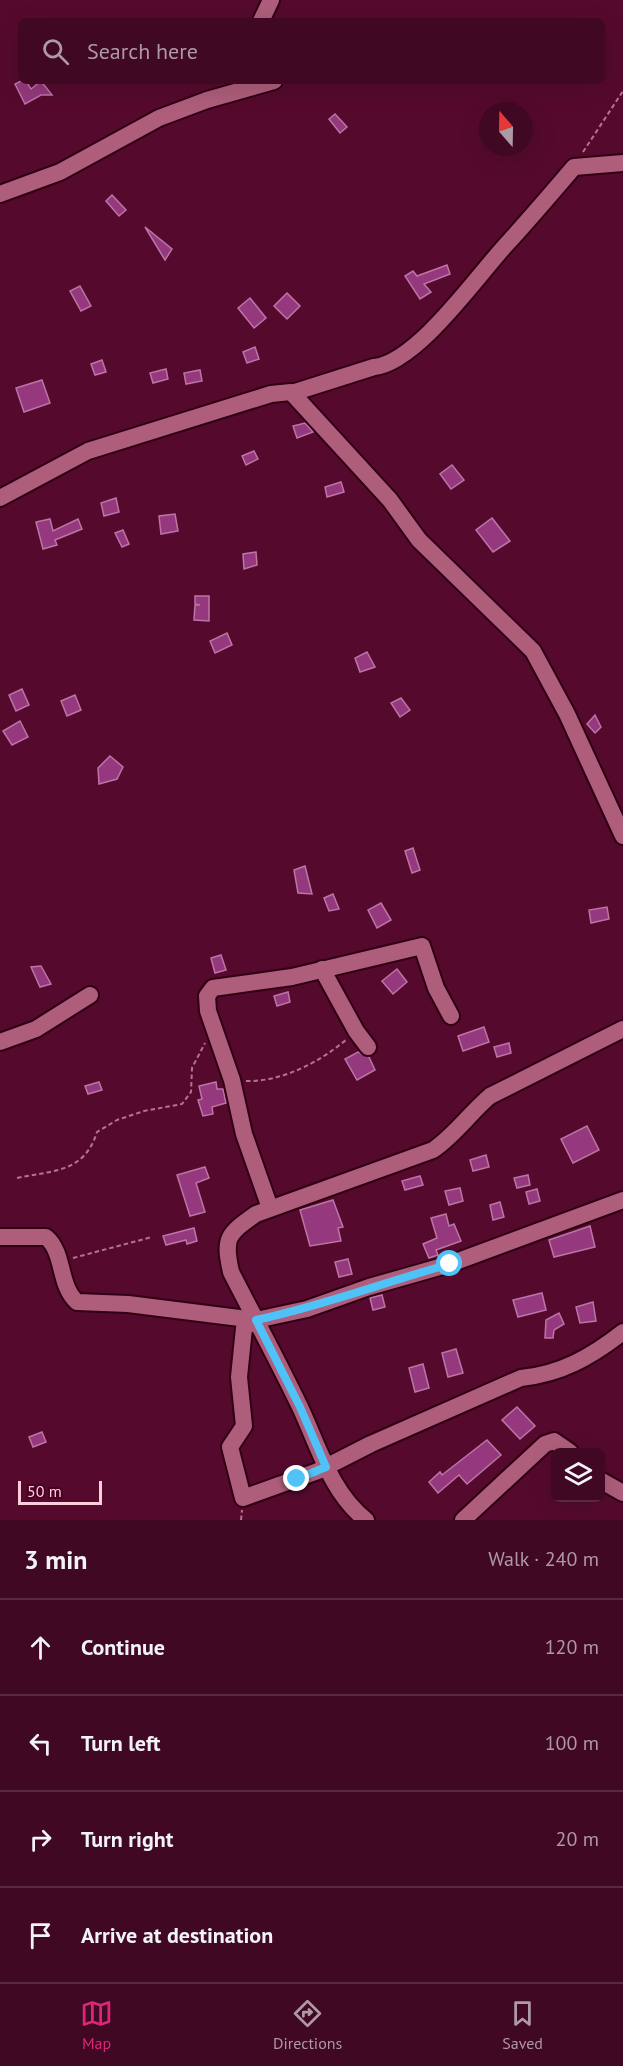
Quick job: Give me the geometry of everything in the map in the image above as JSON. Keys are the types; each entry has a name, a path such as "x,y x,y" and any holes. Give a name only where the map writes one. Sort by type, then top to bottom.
{"street":[{"path":"262,18 271,0"},
{"path":"207,100 220,84"},
{"path":"0,194 60,172 120,142 159,118 207,100 263,84"},
{"path":"0,498 88,451 270,394 292,393 387,366 429,333 574,167 623,163"},
{"path":"292,393 390,500 419,540 533,651 567,714 623,836"},
{"path":"270,1208 244,1134 232,1080 208,1011 207,996 213,988 292,977 424,946 436,988 451,1016"},
{"path":"322,969 356,1031 368,1047"},
{"path":"0,1042 36,1029 90,995"},
{"path":"366,1520 354,1511 326,1467 300,1407 231,1272 226,1250 232,1230 256,1214 270,1208 433,1150 451,1138 473,1110 490,1096 623,1029"},
{"path":"0,1237 46,1237 53,1243 67,1288 77,1302 128,1304 256,1320 307,1309 369,1287 450,1264 623,1200"},
{"path":"256,1320 244,1328 239,1377 244,1426 230,1447 243,1498 326,1467 521,1378 544,1376 576,1364 623,1332"},
{"path":"463,1520 545,1444 554,1441 564,1448"},
{"path":"605,1483 623,1493"}],"path":[{"path":"574,167 623,91"},
{"path":"232,1080 259,1081 294,1072 334,1050 356,1031"},
{"path":"17,1178 76,1164 92,1147 97,1132 117,1120 144,1111 182,1104 191,1092 192,1068 204,1045 205,1034"},
{"path":"59,1263 152,1237"}],"building":[{"path":"15,84 28,84 31,89 37,84 43,84 52,95 41,95 25,104"},
{"path":"335,114 347,127 340,133 329,119"},
{"path":"112,195 126,210 119,216 106,201"},
{"path":"145,227 172,249 165,260"},
{"path":"447,265 450,274 424,284 431,292 420,299 405,276 413,271 417,276"},
{"path":"80,286 91,306 81,311 70,291"},
{"path":"287,293 300,306 287,319 274,306"},
{"path":"250,298 266,318 254,328 238,308"},
{"path":"255,347 259,359 247,363 243,352"},
{"path":"102,360 106,372 95,375 91,364"},
{"path":"166,369 168,379 153,383 150,373"},
{"path":"200,370 202,381 186,384 184,373"},
{"path":"42,380 50,403 24,412 16,388"},
{"path":"305,423 313,432 297,438 293,426"},
{"path":"254,451 258,459 246,465 242,456"},
{"path":"452,465 464,480 451,489 440,474"},
{"path":"341,482 344,492 327,497 325,487"},
{"path":"116,498 119,512 104,516 101,503"},
{"path":"175,514 178,531 161,534 159,516"},
{"path":"492,518 510,541 493,552 476,530"},
{"path":"50,519 53,531 78,519 82,529 55,540 57,545 43,549 36,522"},
{"path":"123,530 129,544 122,547 115,533"},
{"path":"256,552 257,565 244,569 243,554"},
{"path":"195,596 209,596 209,621 194,620 195,605 200,605 195,604"},
{"path":"227,633 232,645 215,653 210,641"},
{"path":"367,652 375,667 360,672 355,658"},
{"path":"22,689 29,705 16,711 9,695"},
{"path":"75,695 81,710 67,716 61,701"},
{"path":"401,698 410,710 400,717 391,703"},
{"path":"595,715 601,727 595,733 587,724"},
{"path":"20,721 28,737 12,745 3,731"},
{"path":"110,756 123,767 117,779 99,784 98,768"},
{"path":"413,848 420,870 412,873 405,851"},
{"path":"305,866 312,894 298,893 294,870"},
{"path":"333,894 339,909 329,911 324,898"},
{"path":"381,903 391,920 377,928 368,910"},
{"path":"607,907 609,919 591,923 589,910"},
{"path":"221,955 226,970 215,973 211,958"},
{"path":"41,966 51,984 40,987 31,967"},
{"path":"397,969 407,982 393,994 382,981"},
{"path":"288,992 290,1002 277,1006 274,996"},
{"path":"484,1027 489,1042 463,1051 458,1036"},
{"path":"509,1043 511,1053 497,1057 494,1047"},
{"path":"358,1052 369,1057 375,1070 357,1080 345,1059"},
{"path":"99,1082 102,1090 88,1094 85,1086"},
{"path":"216,1082 217,1089 223,1089 226,1103 212,1107 213,1114 203,1116 198,1100 202,1099 199,1086"},
{"path":"587,1126 599,1150 573,1163 561,1139"},
{"path":"486,1155 489,1167 473,1171 470,1160"},
{"path":"205,1167 209,1178 196,1183 205,1212 190,1216 177,1175"},
{"path":"528,1175 530,1185 517,1188 514,1178"},
{"path":"420,1176 423,1185 405,1190 402,1181"},
{"path":"460,1188 463,1201 449,1205 445,1191"},
{"path":"537,1189 540,1201 529,1204 526,1192"},
{"path":"333,1200 343,1227 338,1228 341,1241 310,1246 300,1210"},
{"path":"500,1202 504,1217 493,1220 490,1205"},
{"path":"446,1214 449,1226 454,1224 461,1241 436,1250 438,1255 429,1258 423,1244 437,1238 431,1218"},
{"path":"590,1226 595,1247 554,1257 549,1240"},
{"path":"194,1228 197,1241 187,1244 186,1240 166,1245 163,1236"},
{"path":"348,1259 352,1274 339,1277 335,1262"},
{"path":"542,1293 546,1310 518,1317 513,1300"},
{"path":"382,1295 385,1307 373,1310 370,1298"},
{"path":"593,1302 596,1321 580,1323 576,1307"},
{"path":"559,1313 564,1324 554,1330 553,1338 545,1338 546,1320"},
{"path":"456,1349 463,1373 448,1377 442,1353"},
{"path":"423,1364 429,1388 415,1392 409,1368"},
{"path":"517,1407 535,1426 520,1439 502,1420"},
{"path":"42,1432 46,1442 33,1447 29,1437"},
{"path":"487,1440 501,1455 467,1484 459,1475 438,1493 429,1482 440,1472 442,1475"}],"route":[{"path":"297,1479 326,1467 300,1407 256,1320 307,1309 369,1287 450,1264"}]}
